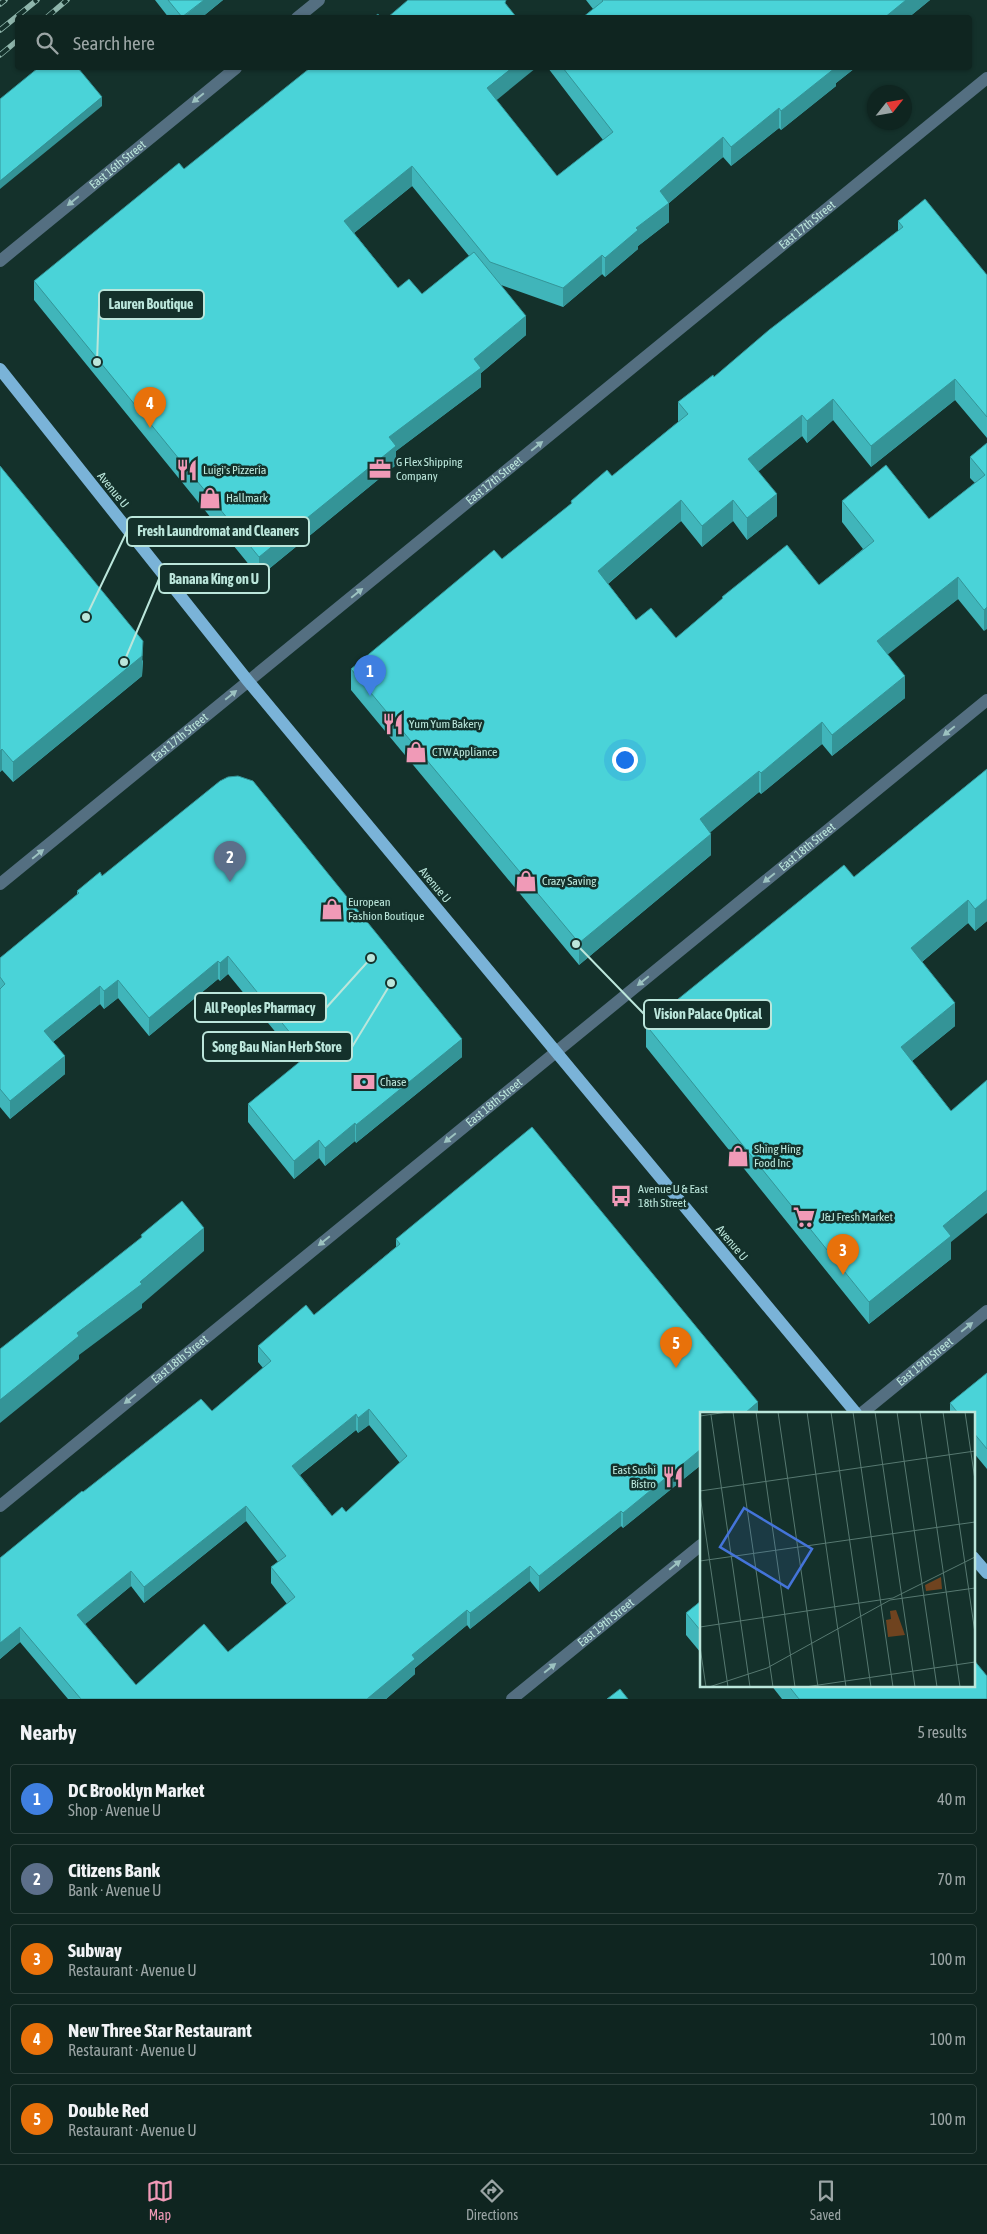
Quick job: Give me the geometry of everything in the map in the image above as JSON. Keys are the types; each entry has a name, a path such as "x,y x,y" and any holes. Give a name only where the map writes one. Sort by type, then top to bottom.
{"main road":[{"name":"Avenue U","path":"0,369 248,682 855,1412"},
{"path":"974,1557 987,1574"}],"street":[{"path":"301,15 319,0"},
{"name":"East 16th Street","path":"0,261 234,70"},
{"name":"East 17th Street","path":"0,884 987,78"},
{"name":"East 18th Street","path":"0,1506 987,700"},
{"name":"East 19th Street","path":"863,1412 987,1311"},
{"name":"East 19th Street","path":"512,1699 700,1546"}],"building":[{"path":"168,0 204,0 185,15 180,15"},
{"path":"408,0 506,0 505,3 515,15 390,15"},
{"path":"906,0 888,15 586,15 603,1"},
{"path":"36,70 80,70 102,97 0,181 0,99"},
{"path":"308,70 510,70 487,88 557,176 613,132 565,70 832,70 781,111 779,108 731,147 723,137 660,191 669,203 636,228 638,230 605,258 602,255 563,288 490,262 412,166 344,221 398,288 409,279 422,294 474,252 526,316 474,359 481,368 389,437 396,446 259,557 34,281 179,163 184,169"},
{"path":"925,199 987,275 987,417 955,379 871,446 833,399 807,421 802,415 748,459 777,494 747,518 733,500 702,526 681,500 598,571 636,620 651,608 676,638 722,597 787,545 819,585 874,541 842,501 886,465 929,519 985,475 970,457 987,443 987,607 984,610 958,577 877,641 905,676 832,735 822,722 761,773 759,771 700,819 711,834 579,943 351,669 494,550 502,559 572,503 571,501 607,470 612,476 688,414 678,402 713,375 714,377 769,330 903,227 898,221"},
{"path":"0,466 143,641 142,656 13,762 2,749 0,751"},
{"path":"987,769 987,899 975,909 968,900 911,948 955,1003 901,1047 951,1111 987,1080 987,1190 943,1226 951,1236 869,1302 646,1025 844,865 854,877"},
{"path":"238,776 253,781 462,1039 325,1148 319,1140 294,1161 248,1104 308,1055 228,956 220,963 218,961 149,1018 118,980 104,991 100,986 44,1031 65,1056 10,1101 0,1089 0,989 5,984 0,977 0,958 79,893 77,891 100,872 102,876 220,781 228,777"},
{"path":"532,1127 758,1402 746,1412 700,1412 700,1450 623,1513 621,1511 539,1576 530,1566 470,1613 467,1610 412,1655 415,1659 367,1699 81,1699 20,1627 0,1643 0,1558 82,1491 201,1399 212,1411 271,1361 258,1346 306,1305 314,1315 400,1244 396,1239","holes":["369,1409 407,1456 346,1512 342,1507 332,1516 292,1466 356,1414 358,1418","246,1506 286,1556 271,1567 295,1597 228,1652 204,1624 136,1685 77,1615 131,1571 144,1587"]},
{"path":"182,1201 204,1228 140,1282 142,1284 77,1333 79,1336 0,1400 0,1349 142,1237 141,1235"},
{"path":"987,1373 987,1449 974,1433 974,1412 957,1412 950,1403"},
{"path":"700,1602 700,1630 686,1613"},
{"path":"974,1660 987,1676 987,1699 799,1699 789,1686 974,1686"},
{"path":"620,1689 628,1699 607,1699"}],"railway":[{"path":"0,4 5,0"},
{"path":"18,15 37,0"},
{"path":"50,15 67,0"},
{"path":"0,30 15,18"},
{"path":"0,55 15,42"}],"place":[{"name":"Lauren Boutique","path":"97,362"},
{"name":"New Three Star Restaurant","path":"150,428"},
{"name":"G Flex Shipping Company","path":"380,469"},
{"name":"Luigi's Pizzeria","path":"187,470"},
{"name":"Hallmark","path":"210,498"},
{"name":"Fresh Laundromat and Cleaners","path":"86,617"},
{"name":"Banana King on U","path":"124,662"},
{"name":"DC Brooklyn Market","path":"370,696"},
{"name":"Yum Yum Bakery","path":"393,724"},
{"name":"CTW Appliance","path":"416,752"},
{"name":"Crazy Saving","path":"526,881"},
{"name":"Citizens Bank","path":"230,882"},
{"name":"European Fashion Boutique","path":"332,909"},
{"name":"Vision Palace Optical","path":"576,944"},
{"name":"All Peoples Pharmacy","path":"371,958"},
{"name":"Song Bau Nian Herb Store","path":"391,983"},
{"name":"Chase","path":"364,1082"},
{"name":"Shing Hing Food Inc","path":"738,1156"},
{"name":"Avenue U & East 18th Street","path":"621,1196"},
{"name":"J&J Fresh Market","path":"804,1217"},
{"name":"Subway","path":"843,1275"},
{"name":"Double Red","path":"676,1368"},
{"name":"East Sushi Bistro","path":"673,1477"}]}
